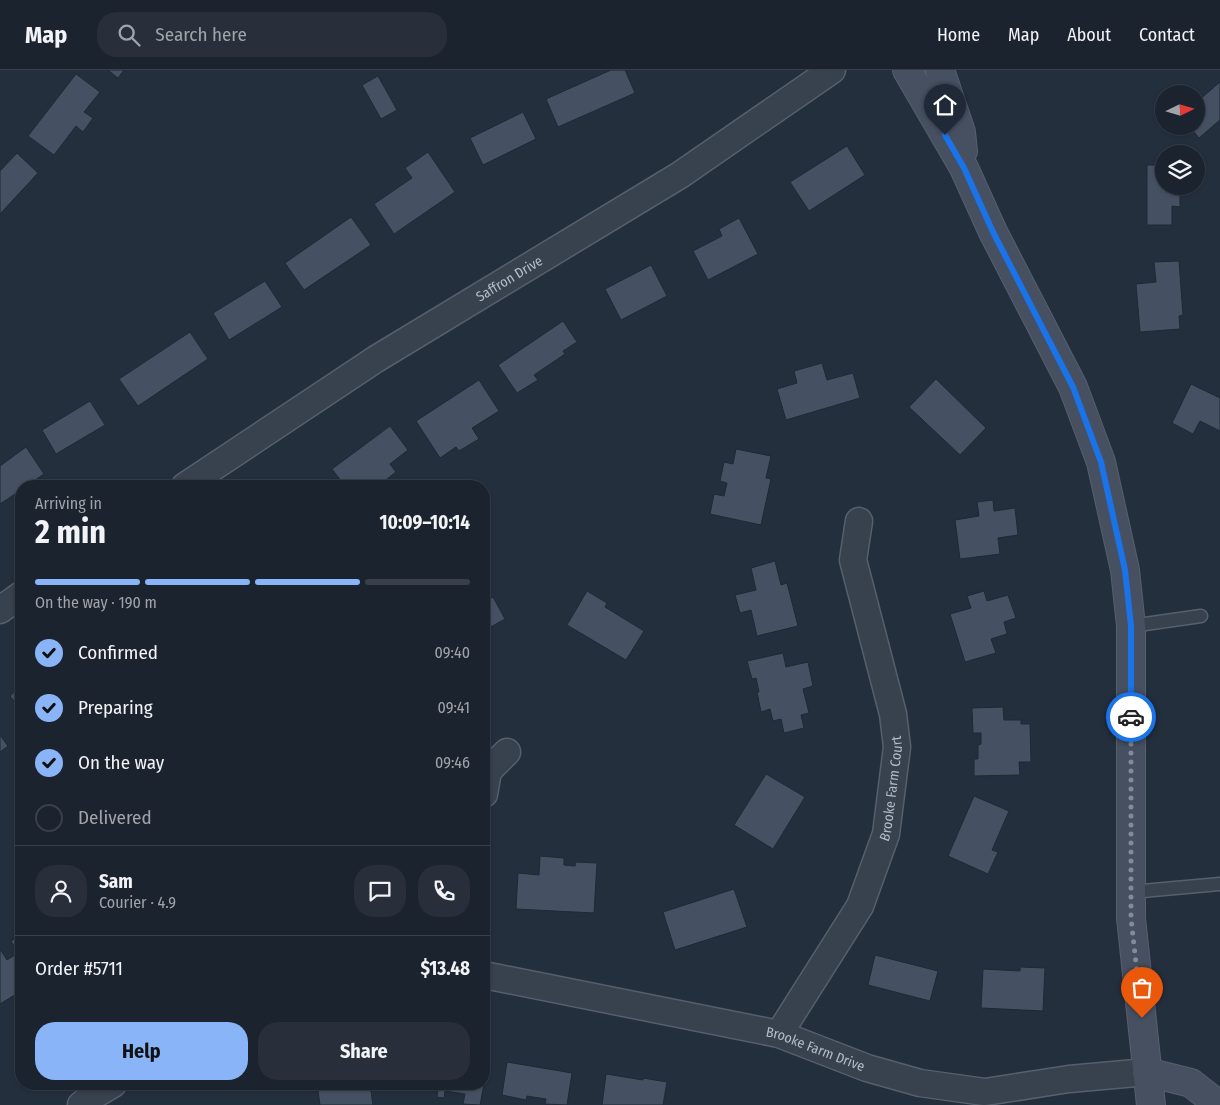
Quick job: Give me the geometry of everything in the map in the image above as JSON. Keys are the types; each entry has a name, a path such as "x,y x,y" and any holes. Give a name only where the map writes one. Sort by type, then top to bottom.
{"main road":[{"path":"907,70 964,168 993,232 1073,387 1101,462 1125,570 1131,626 1131,918 1151,1105"},
{"path":"940,70 961,132 964,168"},
{"path":"1148,1072 1191,1083 1219,1105"}],"street":[{"name":"Saffron Drive","path":"194,480 376,359 680,175 832,70"},
{"name":"Brooke Farm Court","path":"779,1034 860,906 886,834 896,747 893,714 853,560 859,521"},
{"path":"0,610 15,600"},
{"path":"490,769 507,752"},
{"name":"Brooke Farm Drive","path":"490,976 779,1034 867,1068 920,1083 984,1092 1069,1079 1148,1072"},
{"path":"81,1105 102,1090"}],"lane":[{"path":"1131,626 1201,616"},
{"path":"1131,892 1220,884"}],"building":[{"path":"108,70 124,70 118,78"},
{"path":"611,70 625,70 635,93 558,127 546,99"},
{"path":"76,74 100,92 84,112 93,118 83,132 76,126 54,155 28,136"},
{"path":"378,76 397,110 381,119 362,85"},
{"path":"1220,82 1220,120 1205,133 1205,95"},
{"path":"523,112 536,139 483,165 470,138"},
{"path":"847,146 865,175 809,211 790,182"},
{"path":"428,152 455,192 394,234 374,204 412,178 405,168"},
{"path":"17,153 38,173 0,214 0,171"},
{"path":"1147,165 1155,165 1155,195 1180,195 1180,207 1172,206 1172,225 1147,225"},
{"path":"351,217 371,245 304,290 285,263"},
{"path":"739,218 758,254 708,280 693,251 722,236 719,229"},
{"path":"1179,261 1183,315 1179,316 1180,329 1140,332 1136,284 1156,282 1154,262"},
{"path":"651,265 667,296 621,320 605,289"},
{"path":"265,281 282,307 229,340 213,313"},
{"path":"563,321 577,342 563,351 565,354 534,375 538,380 517,393 498,365"},
{"path":"190,332 208,359 138,406 119,379"},
{"path":"822,363 827,380 853,373 860,398 786,420 777,389 797,383 794,371"},
{"path":"936,379 986,428 960,455 909,407"},
{"path":"479,380 499,411 472,428 479,439 459,451 456,447 440,458 416,421"},
{"path":"1191,384 1220,398 1220,431 1200,421 1193,434 1172,423"},
{"path":"90,401 105,425 56,454 42,430"},
{"path":"390,426 408,450 390,464 396,472 386,480 340,480 332,469"},
{"path":"26,447 44,474 35,480 15,480 15,494 0,504 0,466"},
{"path":"736,449 771,456 766,478 771,479 761,525 710,514 714,494 724,496 727,483 720,481 724,462 733,464"},
{"path":"993,500 994,511 1015,508 1018,535 998,538 1000,554 960,559 955,520 979,516 977,502"},
{"path":"775,561 781,585 787,583 798,626 757,636 751,610 740,613 735,595 756,590 751,568"},
{"path":"587,591 607,603 605,607 644,631 626,660 567,625"},
{"path":"984,591 987,601 1008,595 1016,618 1004,622 1007,634 991,639 996,653 965,662 950,614 971,608 967,596"},
{"path":"493,597 505,619 490,627 490,599"},
{"path":"783,653 786,667 808,662 813,686 803,689 809,713 801,715 804,728 784,733 781,719 773,721 770,709 761,712 756,678 752,679 747,661"},
{"path":"15,691 15,702 10,696"},
{"path":"1003,707 1004,720 1021,720 1021,724 1030,724 1031,762 1019,762 1020,775 974,776 974,759 978,759 978,745 981,744 981,733 973,733 972,708"},
{"path":"0,735 8,746 0,752"},
{"path":"766,774 805,797 773,849 734,825"},
{"path":"974,796 1009,811 992,850 998,852 988,874 948,856"},
{"path":"540,856 564,858 564,865 575,866 576,862 597,863 594,913 516,909 518,873 539,875"},
{"path":"734,889 747,927 675,950 663,912"},
{"path":"15,939 15,948 11,941"},
{"path":"0,949 7,960 15,955 15,995 0,1004"},
{"path":"875,955 938,971 930,1001 868,985"},
{"path":"1020,967 1045,968 1043,1011 981,1008 983,969 1020,971"},
{"path":"507,1062 572,1073 567,1105 545,1104 546,1099 527,1096 526,1100 502,1095"},
{"path":"606,1074 667,1082 663,1105 602,1105"},
{"path":"318,1090 371,1090 373,1105 320,1105"},
{"path":"438,1090 483,1090 480,1105 463,1104 465,1094 445,1091 444,1098 437,1097"}],"way so far":[{"path":"1131,717 1131,918 1142,1018"}],"route":[{"path":"945,135 964,168 993,232 1073,387 1101,462 1125,570 1131,626 1131,717"}]}
